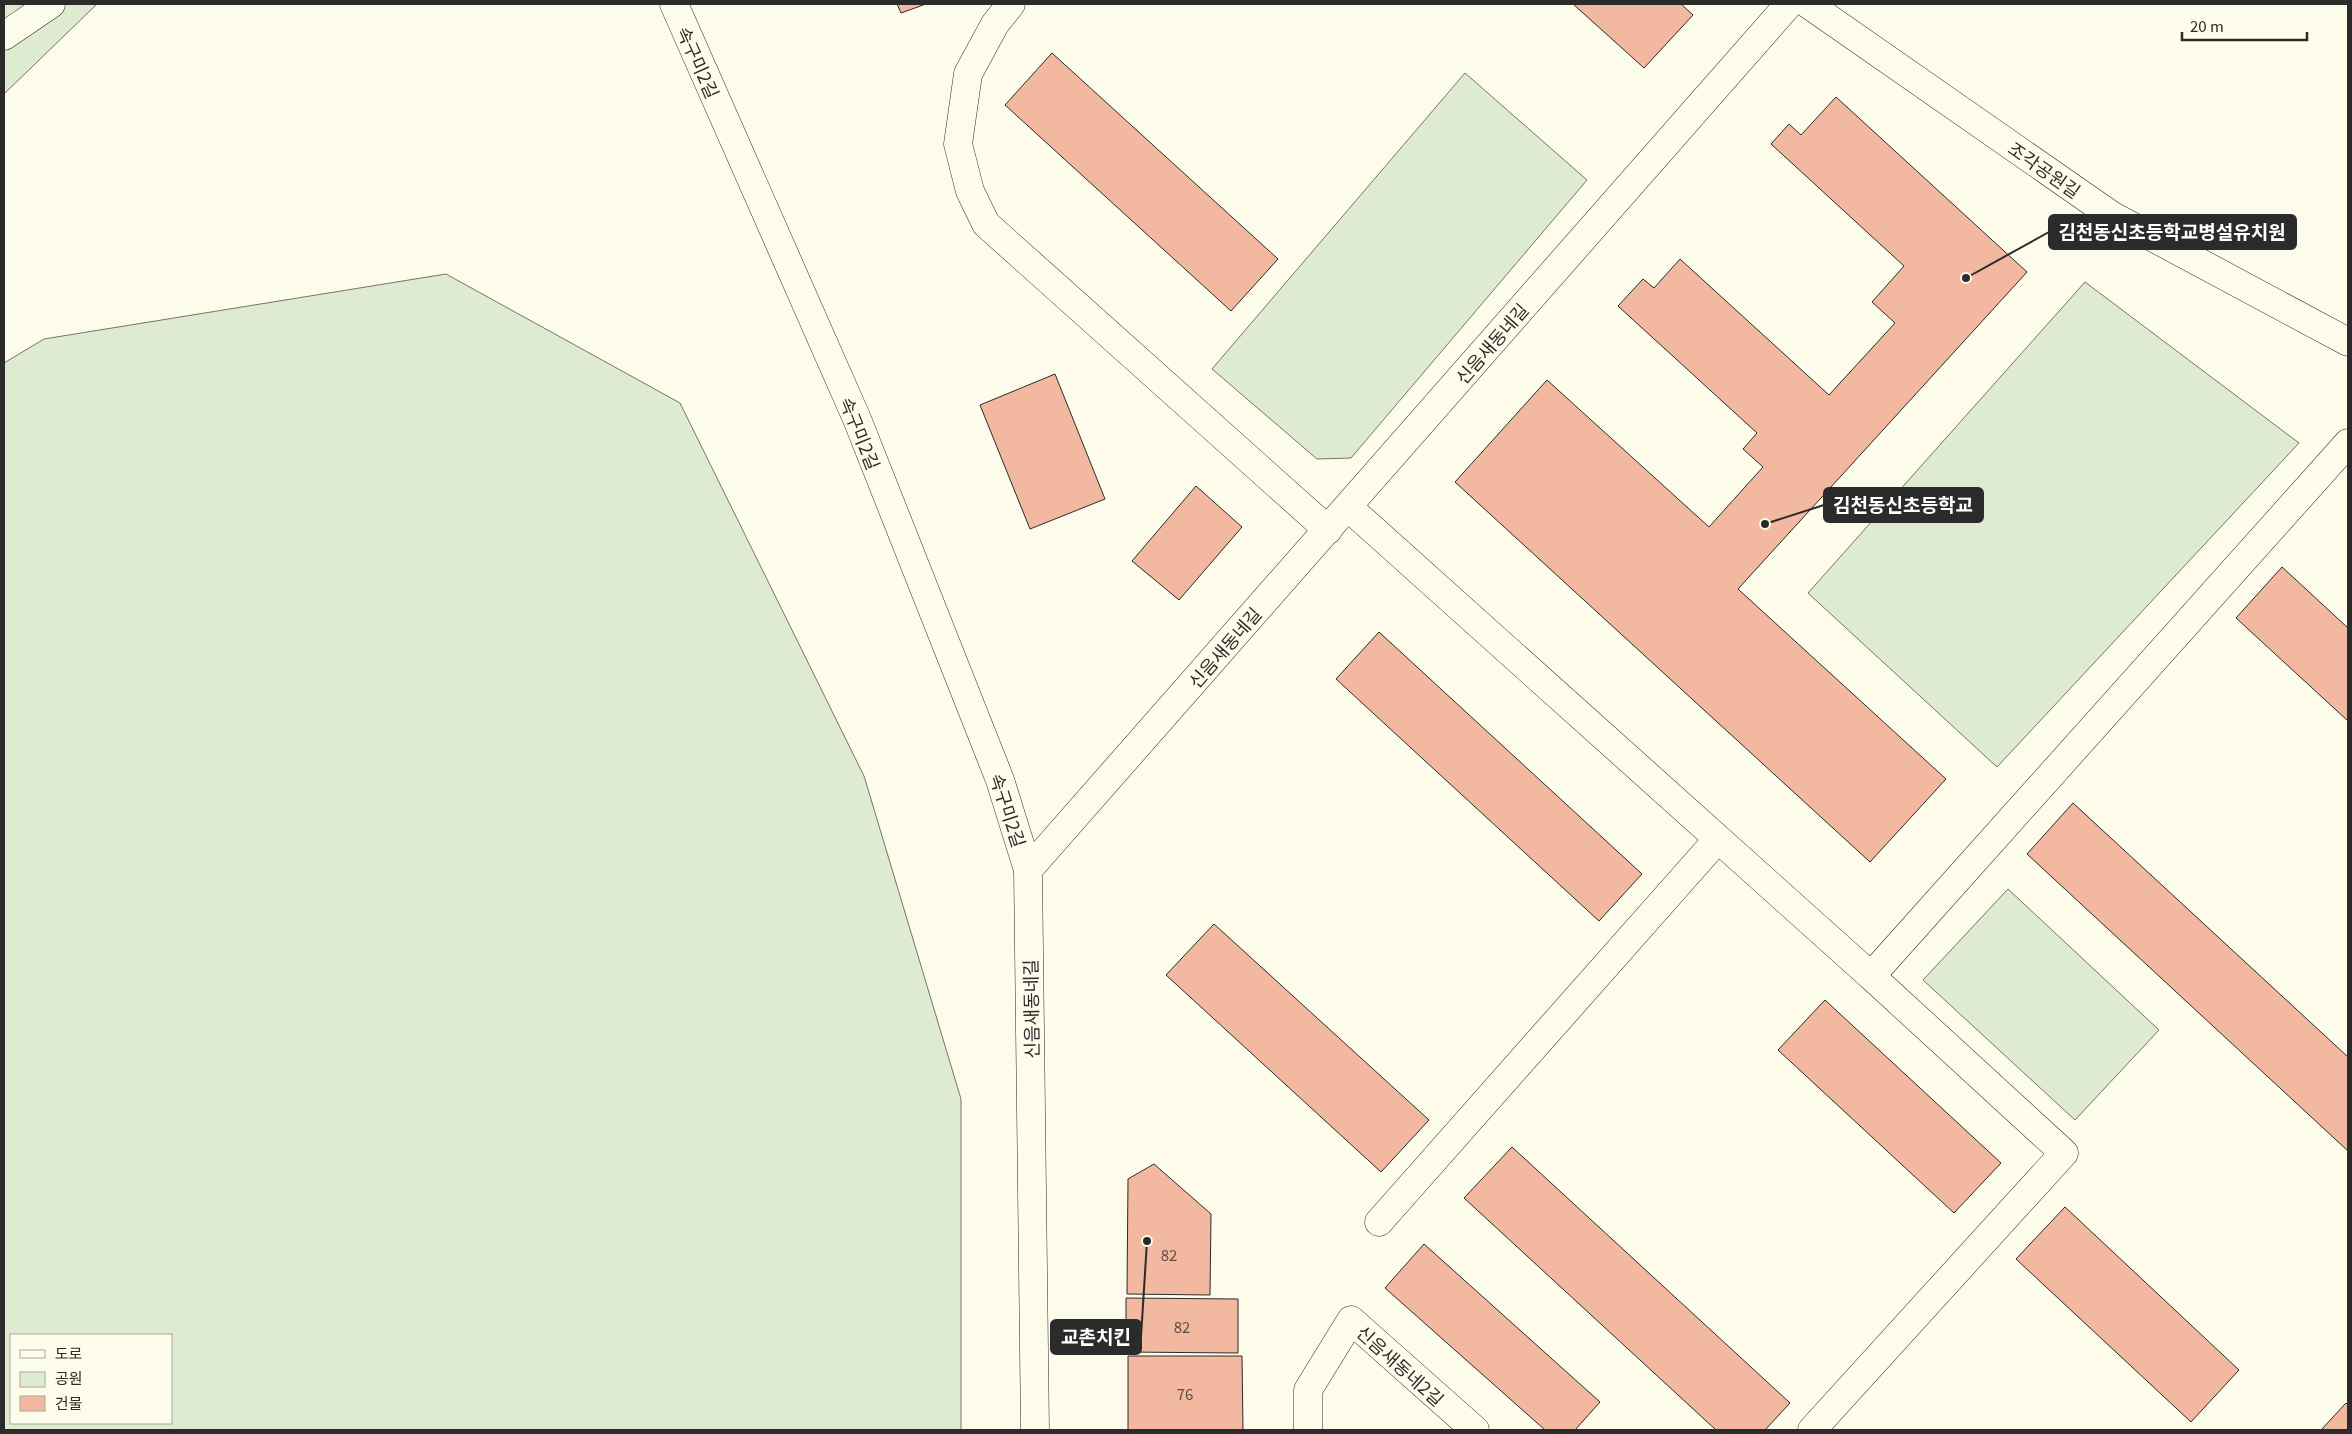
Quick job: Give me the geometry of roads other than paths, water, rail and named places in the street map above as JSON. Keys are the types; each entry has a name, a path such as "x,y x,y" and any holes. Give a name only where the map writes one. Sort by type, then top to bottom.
{"street":[{"path":"4,36 51,4"},
{"name":"속구미2길","path":"674,4 857,420 1000,780 1028,870"},
{"path":"1011,4 995,24 968,74 958,144 970,190 986,224 1328,530"},
{"name":"신음새동네길","path":"1035,1430 1028,870 1789,4"},
{"name":"조각공원길","path":"1808,4 2111,215 2348,342"},
{"path":"1871,976 2348,442"},
{"path":"1348,507 1871,976 2064,1153 1812,1430"},
{"path":"1379,1222 1718,839"},
{"name":"신음새동네2길","path":"1308,1430 1308,1390 1351,1320 1475,1430"}],"place":[{"name":"김천동신초등학교병설유치원","path":"1966,278"},
{"name":"김천동신초등학교","path":"1765,524"},
{"name":"교촌치킨","path":"1147,1241"}]}
